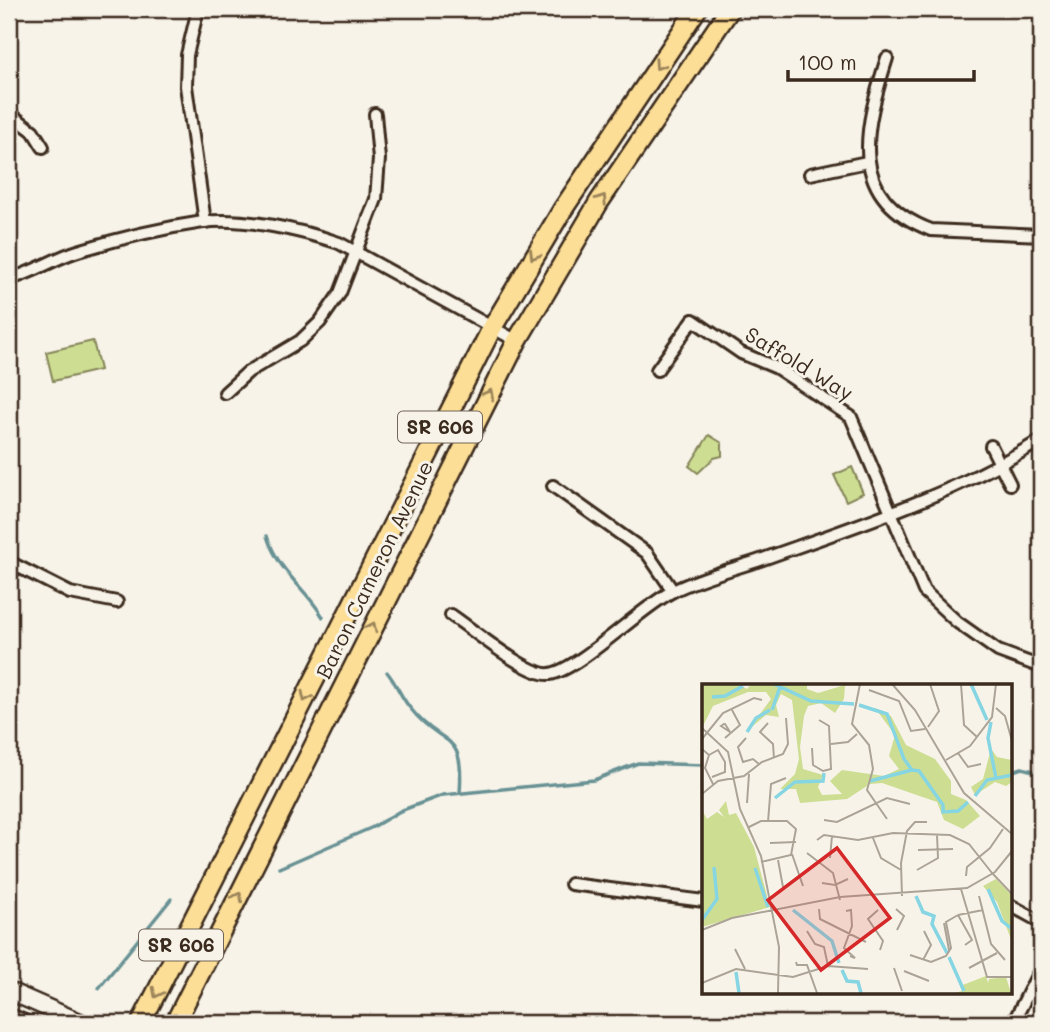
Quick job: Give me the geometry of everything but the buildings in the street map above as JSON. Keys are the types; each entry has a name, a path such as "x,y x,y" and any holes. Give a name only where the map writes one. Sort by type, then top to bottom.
{"main road":[{"name":"Baron Cameron Avenue","path":"141,1023 492,328 562,209 697,9"},
{"name":"Baron Cameron Avenue","path":"175,1023 517,341 599,202 730,9"},
{"path":"9,991 82,1023"},
{"path":"9,1017 23,1023"}],"street":[{"path":"198,9 187,55 186,86 205,222"},
{"path":"887,58 867,132 867,162 885,199 916,224 947,233 1041,235"},
{"path":"9,113 33,131 43,147"},
{"path":"225,393 248,372 300,341 320,322 340,293 376,199 379,159 375,114"},
{"path":"810,174 867,162"},
{"path":"9,279 29,274 76,251 205,222 259,225 312,234 356,251 517,341"},
{"name":"Saffold Way","path":"657,370 692,320 741,353 777,368 851,417 924,591 957,622 998,650 1041,667"},
{"path":"451,615 533,671 550,674 568,667 638,612 673,591 889,513 999,467 1041,440"},
{"path":"991,446 999,467 1010,484"},
{"path":"553,486 647,553 673,591"},
{"path":"9,562 70,593 117,602"},
{"path":"570,884 702,901"},
{"path":"1012,906 1041,922"},
{"path":"1013,1023 1041,968"}],"green space":[{"path":"93,341 100,370 53,381 46,352"},
{"path":"709,435 722,443 722,456 714,458 698,473 689,466"},
{"path":"852,467 863,493 846,501 834,475"}],"waterway":[{"path":"267,536 278,560 323,617"},
{"path":"387,672 411,709 455,748 461,772 460,793"},
{"path":"279,868 373,827 400,811 443,795 594,780 638,763 702,765"},
{"path":"1012,771 1022,768 1041,773"},
{"path":"99,988 171,899"}]}
